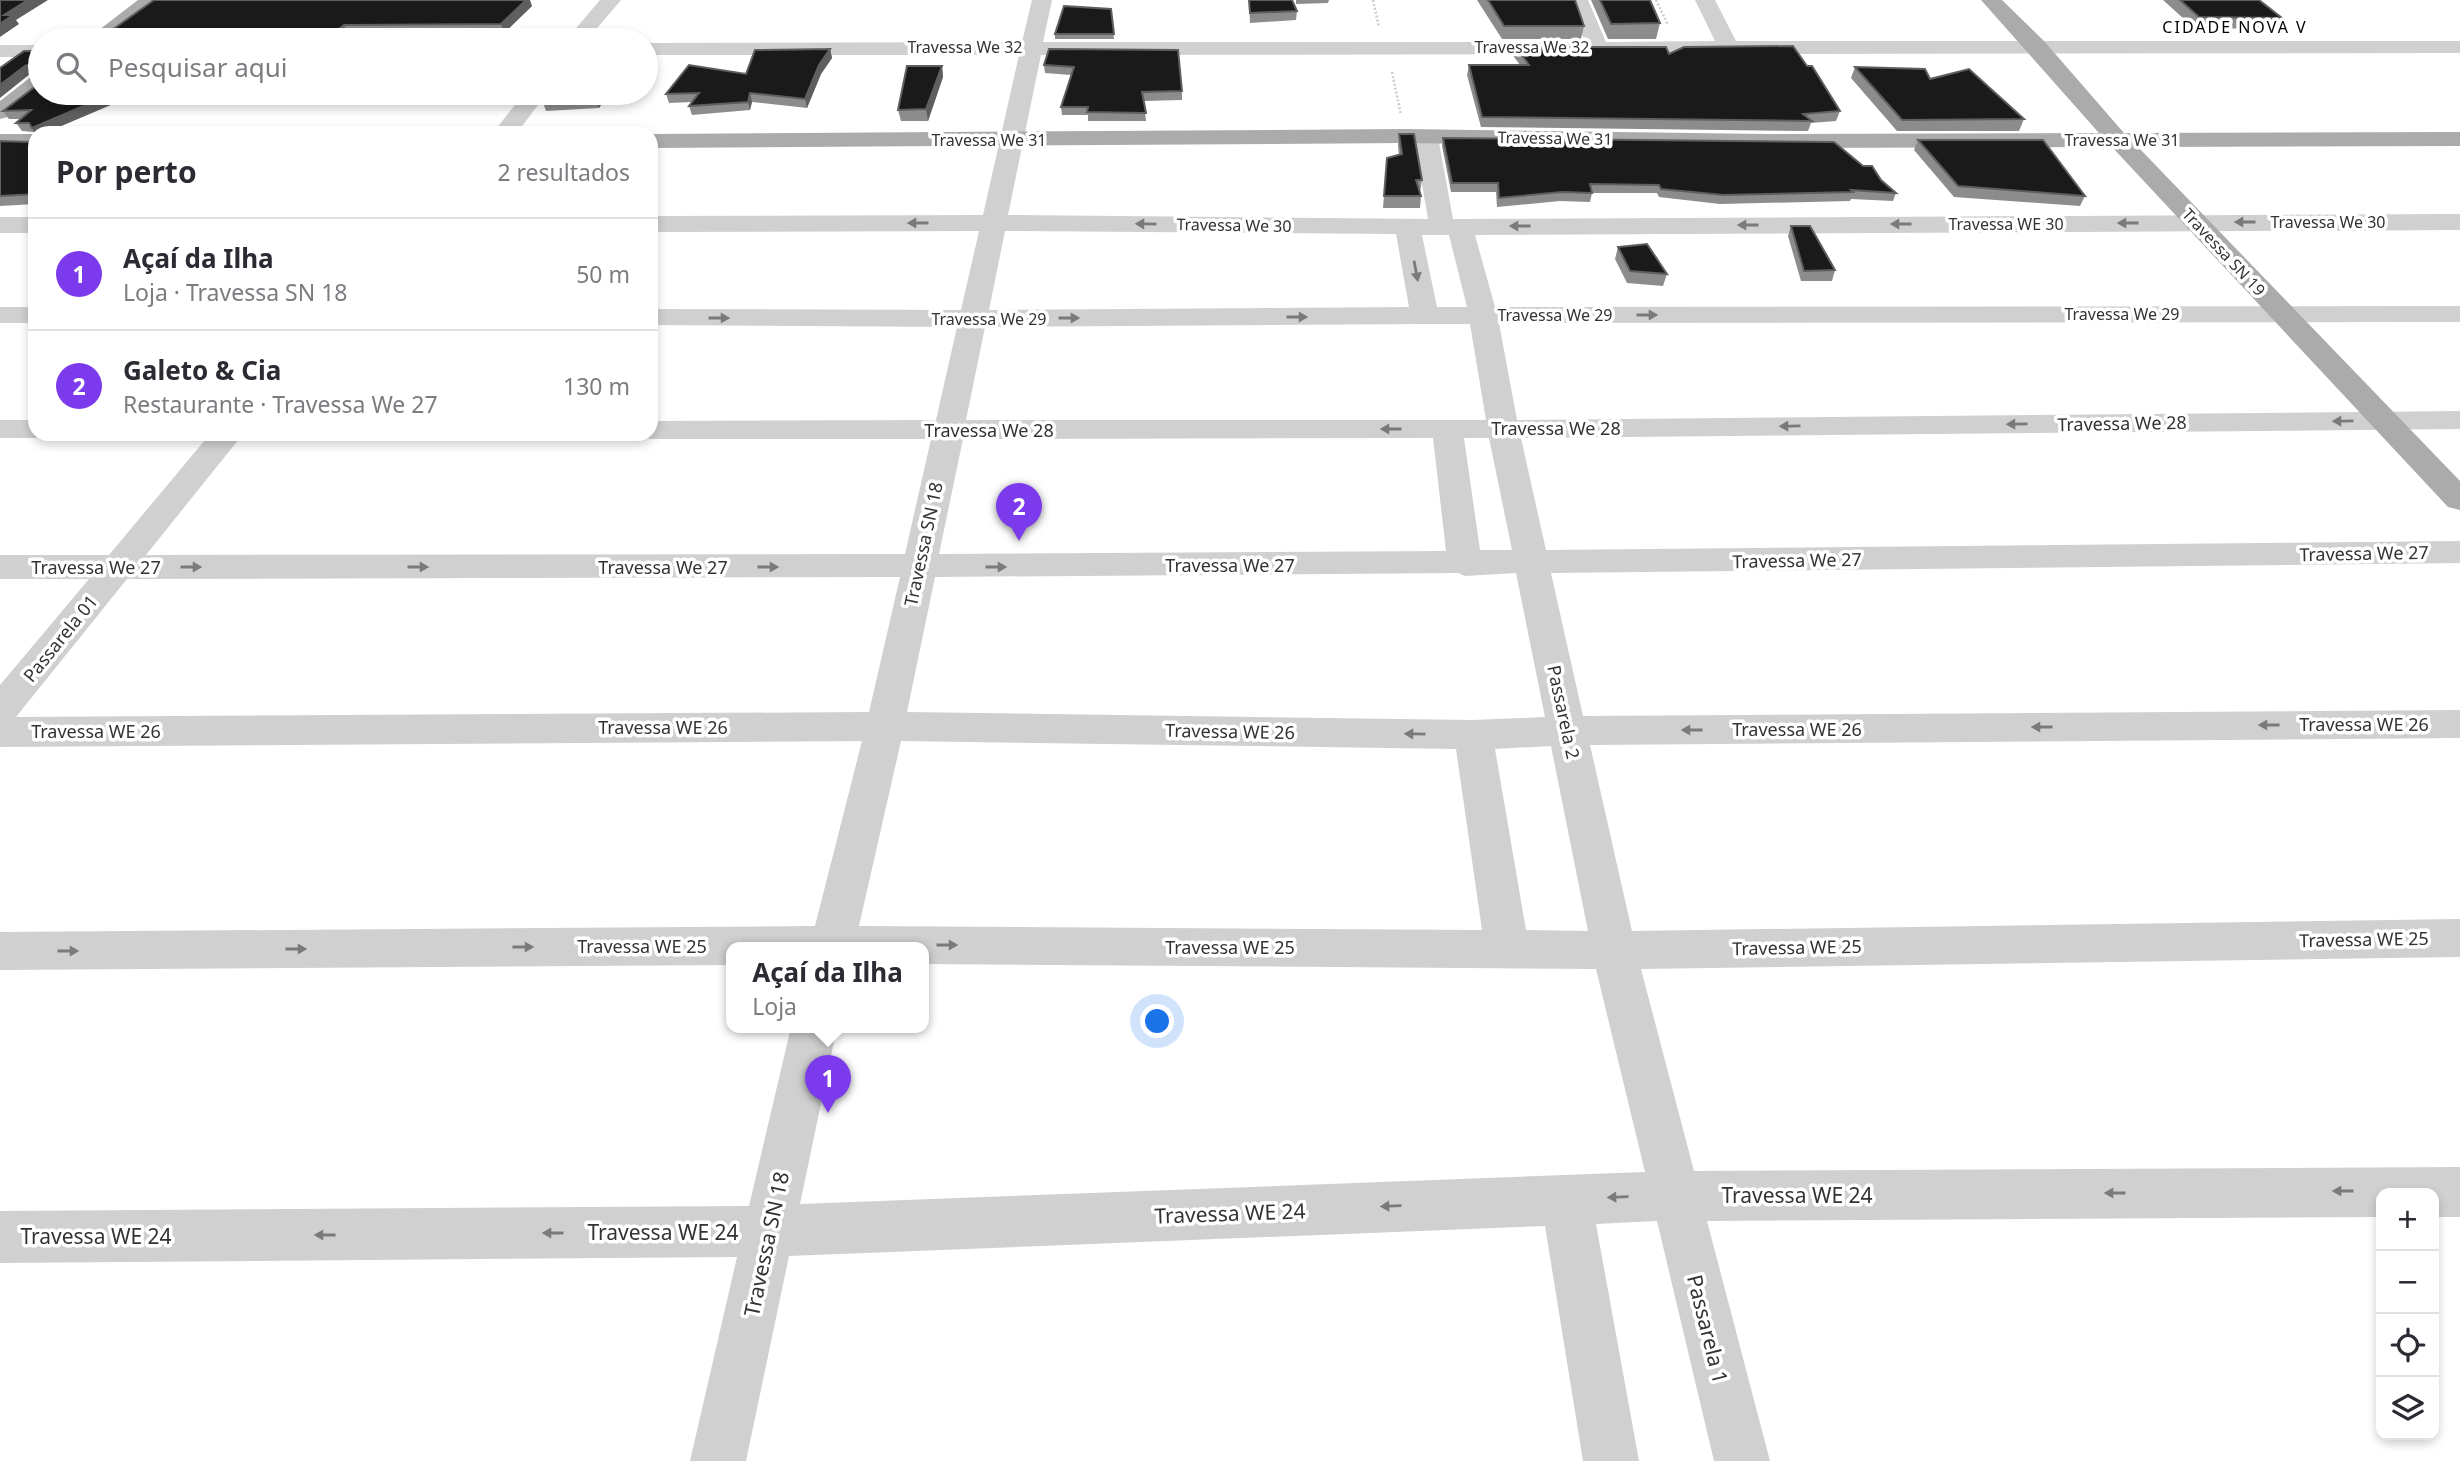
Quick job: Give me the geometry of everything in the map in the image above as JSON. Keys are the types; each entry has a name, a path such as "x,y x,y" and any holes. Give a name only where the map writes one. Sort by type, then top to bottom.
{"main road":[{"path":"112,28 151,0"},
{"name":"Travessa SN 19","path":"1991,0 2036,46 2118,140 2460,500"},
{"path":"0,111 28,90"},
{"name":"Travessa We 31","path":"658,141 1416,136 1767,141 2460,139"},
{"path":"0,141 28,141"}],"street":[{"path":"586,28 611,0"},
{"path":"1010,140 1042,0"},
{"path":"1578,0 1598,47"},
{"path":"1705,0 1728,47"},
{"name":"Travessa We 32","path":"658,49 1032,46 2460,47"},
{"path":"0,51 28,51"},
{"path":"510,126 527,105"},
{"name":"Passarela 2","path":"1416,136 1483,315 1503,429 1614,950 1674,1196"},
{"name":"Travessa SN 18","path":"833,942 885,726 995,223 1010,140"},
{"name":"Travessa We 30","path":"2197,222 2460,222"},
{"name":"Travessa WE 30","path":"1816,225 2197,222"},
{"name":"Travessa We 30","path":"658,224 995,223 1408,227 1816,225"},
{"path":"0,225 28,225"},
{"path":"1408,227 1425,316"},
{"name":"Travessa We 29","path":"658,317 973,319 1483,315 2460,314"},
{"path":"0,315 28,315"},
{"name":"Travessa We 28","path":"658,430 1503,429 2460,421"},
{"path":"0,429 28,429"},
{"path":"1447,429 1465,564"},
{"name":"Passarela 01","path":"0,711 221,441"},
{"name":"Travessa We 27","path":"0,567 1532,564 2460,552"},
{"name":"Travessa WE 26","path":"0,732 885,726 1473,735 1568,731 2460,724"},
{"path":"1473,735 1507,948"},
{"name":"Travessa WE 25","path":"929,946 1614,950 2460,938"},
{"name":"Travessa WE 25","path":"0,951 726,947"},
{"name":"Travessa SN 18","path":"718,1461 813,1033"},
{"name":"Travessa WE 24","path":"0,1237 768,1231 1674,1196 2460,1192"},
{"name":"Passarela 1","path":"1674,1196 1742,1461"},
{"path":"1566,1199 1611,1461"}],"path":[{"path":"1383,47 1416,136"}],"building":[{"path":"0,0 28,0 4,15 13,15 0,24"},
{"path":"154,0 526,0 501,24 344,25 340,28 115,28"},
{"path":"1249,0 1292,0 1297,11 1250,13"},
{"path":"1488,0 1575,0 1584,26 1504,26"},
{"path":"1600,0 1650,0 1660,23 1611,24"},
{"path":"2180,0 2259,0 2282,18 2199,17"},
{"path":"1064,6 1111,9 1114,34 1055,34"},
{"path":"1793,46 1807,66 1812,66 1840,111 1803,114 1812,121 1482,117 1469,65 1529,65 1516,47 1666,47 1669,54 1684,47"},
{"path":"830,49 819,65 805,99 750,93 748,102 689,106 699,93 666,94 689,65 746,74 755,50"},
{"path":"1049,49 1178,50 1182,91 1142,92 1146,113 1087,112 1088,107 1061,107 1074,67 1044,65"},
{"path":"28,51 28,65 0,85 0,68"},
{"path":"907,66 942,66 926,109 898,110"},
{"path":"1855,67 1925,69 1930,79 1969,69 2024,119 1902,120"},
{"path":"28,92 28,105 86,105 37,126 16,123 31,110 3,111"},
{"path":"1399,134 1414,134 1422,180 1416,180 1421,196 1384,196 1387,158 1402,154"},
{"path":"1443,138 1834,142 1863,166 1872,166 1881,180 1896,193 1851,190 1853,192 1723,195 1661,189 1659,185 1590,184 1592,193 1562,192 1499,198 1498,183 1452,183"},
{"path":"1918,140 2043,140 2085,196 1958,186"},
{"path":"0,141 28,142 28,194 0,196"},
{"path":"1791,226 1810,226 1835,270 1804,271"},
{"path":"1647,244 1667,274 1630,271 1618,247"}],"place":[{"name":"Galeto & Cia","path":"1019,541"},
{"name":"Açaí da Ilha","path":"828,1113"}],"district":[{"name":"CIDADE NOVA V","path":"2235,27"}]}
